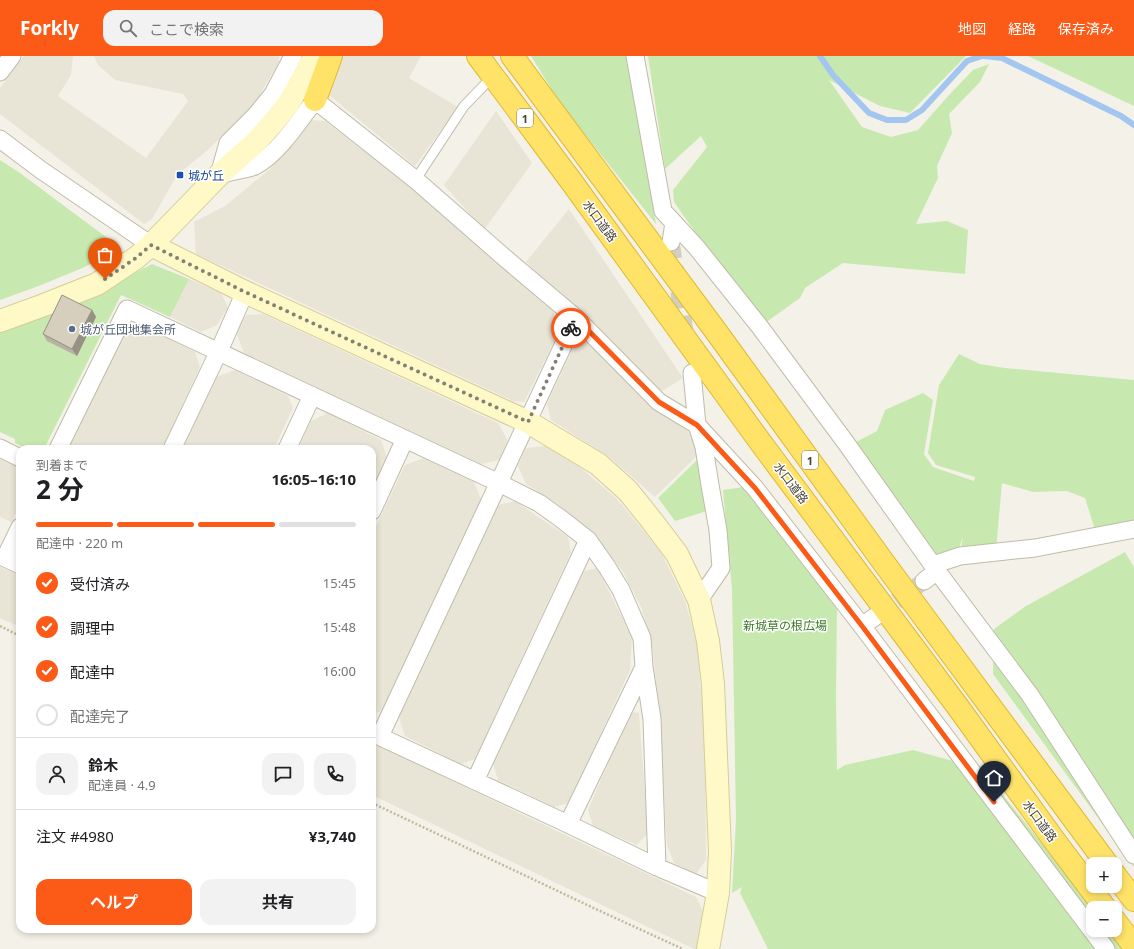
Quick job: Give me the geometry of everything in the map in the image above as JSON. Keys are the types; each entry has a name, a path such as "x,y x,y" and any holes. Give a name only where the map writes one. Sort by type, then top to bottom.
{"highway":[{"path":"315,100 331,56"},
{"name":"水口道路","path":"478,56 766,449 958,706 1100,901"},
{"name":"1","path":"512,56 1102,857"},
{"path":"1122,884 1134,900"},
{"path":"1122,930 1134,946"}],"street":[{"path":"0,72 12,56"},
{"path":"219,174 228,143 256,115 273,94 294,56"},
{"path":"0,321 97,284 130,262 151,245 219,174 255,143 273,123 289,102 310,67 314,56"},
{"path":"635,56 663,211 697,248 760,327 846,443 931,572 1030,695 1134,855"},
{"path":"219,174 254,166 274,152 315,100 416,180 576,318 659,402 697,425 755,488 862,626 1106,949"},
{"path":"0,139 41,170 151,245 245,292 528,422 598,464 628,491 676,554 699,600 708,641 713,684 720,851 718,893 708,949"},
{"path":"671,242 674,223"},
{"path":"174,445 219,351 245,292"},
{"path":"60,445 126,309 219,351 539,503 588,540 621,590 632,612 642,638 644,667 652,719 657,867"},
{"path":"576,318 499,483 376,735 657,867 718,893"},
{"path":"692,374 697,425 704,447 718,530 721,568 699,600"},
{"path":"289,445 312,396"},
{"path":"376,502 405,439"},
{"path":"0,448 16,456"},
{"path":"931,572 960,556 1035,548 1134,529"},
{"path":"16,535 5,558 16,563"},
{"path":"475,781 588,540"},
{"path":"862,626 876,616"},
{"path":"568,824 644,667"}],"lane":[{"path":"416,180 464,106 493,76"}],"path":[{"path":"0,626 16,634"},
{"path":"376,805 683,949"}],"shaded area":[{"path":"24,56 73,56 71,75 58,96 146,158 188,101 183,94 115,80 98,65 94,56 279,56 279,62 251,110 237,121 209,149 177,175 152,219 144,224 0,114 0,88"},
{"path":"341,56 421,56 409,78 458,107 415,166 329,95 329,85"},
{"path":"496,111 532,163 484,230 444,185"},
{"path":"310,120 325,121 425,198 554,312 555,340 524,402 513,401 196,254 194,222 225,206 270,169"},
{"path":"569,209 683,378 659,393 526,262"},
{"path":"189,279 221,293 228,307 217,325 201,332 170,317"},
{"path":"263,314 498,423 508,441 499,460 481,464 244,353 236,332 246,315"},
{"path":"146,327 195,352 200,367 164,445 69,445 125,331"},
{"path":"578,337 588,337 646,398 693,436 698,455 655,497 609,457 551,420 547,404"},
{"path":"235,370 288,396 293,408 276,445 184,445 216,377"},
{"path":"328,413 381,440 387,457 376,481 376,445 300,445 311,421"},
{"path":"545,446 576,464 616,498 661,552 685,601 697,644 705,740 706,860 696,874 674,863 667,845 659,717 653,651 642,609 623,572 595,535 558,504 526,484 518,466 526,448"},
{"path":"424,458 474,482 481,499 382,711 376,713 376,527 405,465"},
{"path":"0,459 16,466 16,513 12,522 0,517"},
{"path":"515,501 568,537 571,552 475,759 461,764 405,736 399,718 498,505"},
{"path":"0,567 16,574 16,625 0,618"},
{"path":"597,568 632,637 630,670 569,803 554,807 498,780 492,761 584,571"},
{"path":"630,712 639,713 648,833 637,845 593,826 588,810"},
{"path":"376,745 696,897 705,915 697,949 694,949 376,797"}],"green space":[{"path":"531,56 629,56 656,224 560,103"},
{"path":"648,56 966,56 910,113 880,106 829,80 862,127 891,137 918,130 973,70 989,64 980,82 949,114 952,133 937,166 938,178 916,224 947,221 968,230 965,274 843,263 805,288 800,298 765,323 752,313 674,202 673,190 707,147 701,136 665,169"},
{"path":"1028,56 1134,56 1134,106"},
{"path":"0,160 20,173 110,240 109,252 85,267 0,300"},
{"path":"152,264 189,279 170,317 121,295 46,445 19,445 15,443 15,439 0,432 0,331 91,296"},
{"path":"959,354 980,364 1005,368 1134,380 1134,521 1096,533 1085,498 1067,491 1033,492 1002,483 996,550 960,553 963,536 957,555 939,559 852,444 877,431 885,410 923,393 933,400 924,454 933,467 974,481 975,477 936,465 928,453 939,385"},
{"path":"699,458 707,511 675,521 658,498"},
{"name":"新城草の根広場","path":"744,487 837,607 837,770 845,765 913,750 982,769 1088,901 1086,901 1086,937 1118,937 1127,949 768,949 740,893 742,887 732,893 736,820 732,589 723,490"},
{"path":"1125,552 1134,567 1134,867 993,674 994,629 1026,606"}],"building":[{"name":"城が丘団地集会所","path":"62,295 92,310 72,349 43,334"}],"waterway":[{"path":"820,56 833,75 869,113 887,120 906,120 922,110 967,61 982,56"},
{"path":"984,56 1002,58 1121,116 1134,125"}],"tunnel":[{"path":"671,242 686,338"},
{"path":"876,616 924,581"}],"way so far":[{"path":"105,279 136,258 151,245 245,292 528,422 571,328"}],"place":[{"name":"城が丘","path":"180,175"},
{"name":"城が丘団地集会所","path":"72,329"}],"route":[{"path":"571,328 576,318 659,402 697,425 755,488 862,626 994,802"}]}
